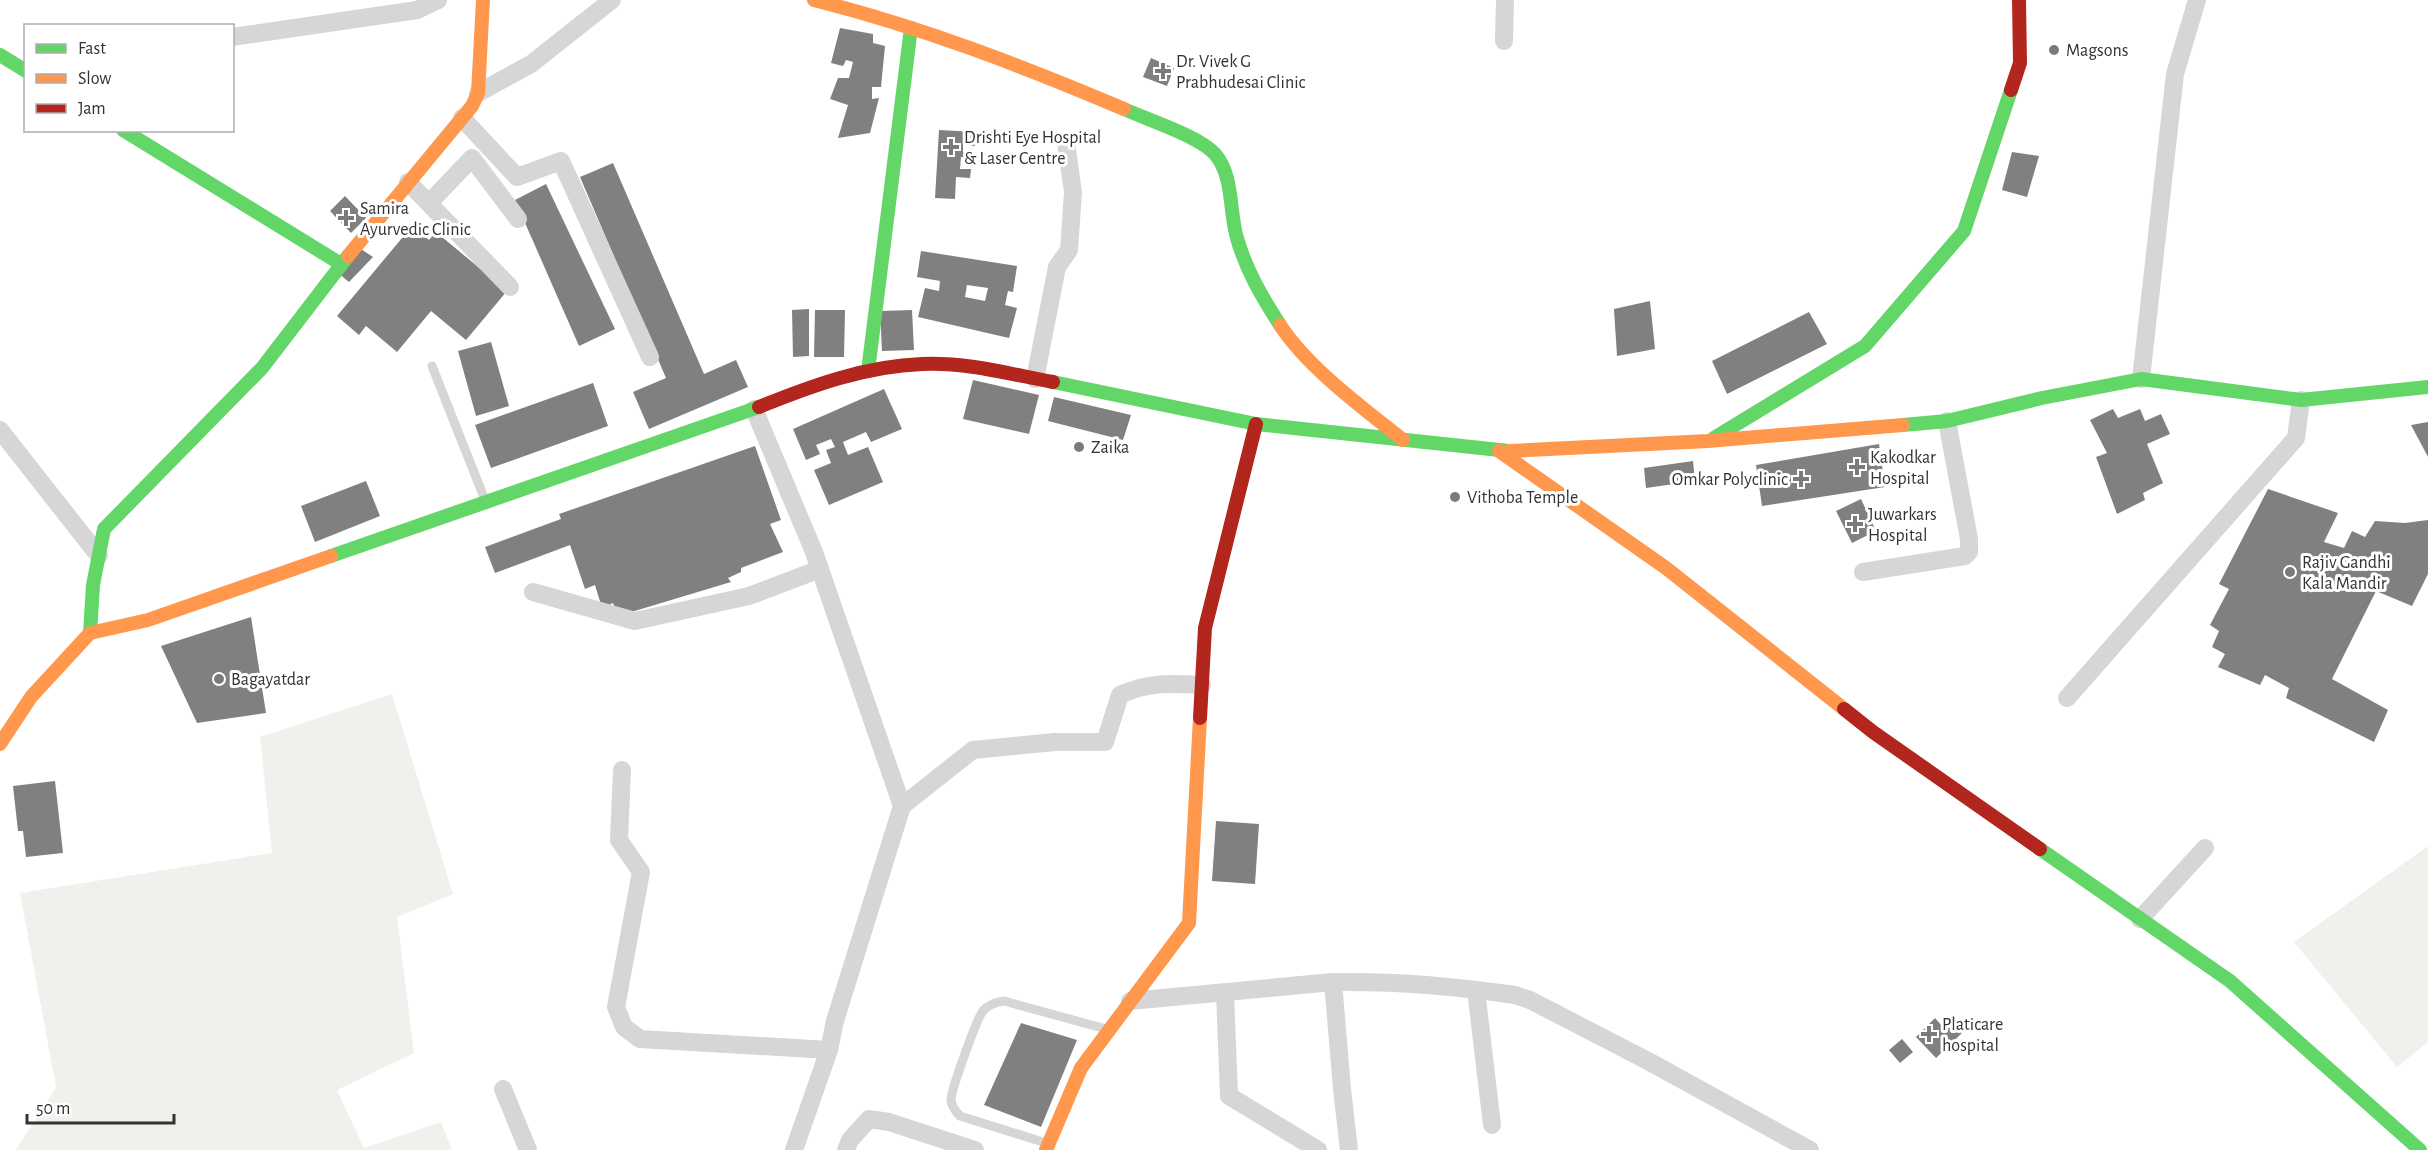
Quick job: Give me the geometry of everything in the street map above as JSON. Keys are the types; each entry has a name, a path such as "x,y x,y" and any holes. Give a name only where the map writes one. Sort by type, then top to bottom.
{"street":[{"path":"234,37 417,10 438,0"},
{"path":"90,633 93,585 104,529 262,368 341,264 472,106 478,93 483,0"},
{"path":"478,93 531,64 612,0"},
{"path":"814,0 865,6 911,28 1040,73 1204,144 1216,155 1225,171 1236,237 1254,285 1288,337 1348,397 1403,440"},
{"path":"1504,41 1505,0"},
{"path":"1708,441 1865,346 1964,231 2020,63 2019,0"},
{"path":"2141,379 2175,74 2197,0"},
{"path":"868,371 911,28"},
{"path":"0,55 24,70"},
{"path":"462,118 517,177 561,161 650,357"},
{"path":"126,132 341,264"},
{"path":"1035,379 1057,267 1069,250 1073,192 1066,143"},
{"path":"430,202 472,158 518,219"},
{"path":"408,182 430,202 510,287"},
{"path":"0,744 31,697 90,633 148,620 754,409 809,387 868,371 922,364 988,369 1256,424 1499,451 1708,441 1947,421 2042,398 2141,379 2301,400 2428,387"},
{"path":"2067,698 2296,438 2301,400"},
{"path":"754,409 820,568 902,806"},
{"path":"1863,572 1965,556 1969,552 1969,539 1947,421"},
{"path":"1047,1147 1081,1068 1189,923 1205,628 1256,424"},
{"path":"0,430 99,555"},
{"path":"1499,451 1666,568 1873,732 2230,981 2420,1150"},
{"path":"533,592 635,621 749,596 820,568"},
{"path":"795,1150 829,1050 835,1022 902,806 973,750 1055,742 1105,742 1120,695 1135,688 1159,683 1202,685"},
{"path":"622,770 619,840 640,872 616,1007 624,1027 640,1039 829,1050"},
{"path":"2140,919 2205,848"},
{"path":"1130,1002 1334,982 1394,982 1515,995 1530,1000 1648,1061 1810,1150"},
{"path":"1334,982 1349,1150"},
{"path":"1476,990 1492,1125"},
{"path":"1225,993 1229,1096 1318,1150"},
{"path":"504,1089 528,1150"},
{"path":"846,1150 850,1140 869,1119 889,1122 975,1150"}],"lane":[{"path":"432,366 486,502"},
{"path":"1047,1147 960,1116 954,1110 951,1099 954,1088 982,1011 992,1003 1004,1000 1109,1030"}],"shaded area":[{"path":"392,694 453,894 397,917 414,1053 337,1090 364,1148 441,1122 452,1150 16,1150 56,1087 20,893 272,853 260,737"},
{"path":"2428,846 2428,1042 2397,1067 2294,942"}],"building":[{"path":"840,28 873,34 873,43 885,46 881,87 872,87 872,99 879,98 870,133 838,138 848,105 830,99 838,78 849,78 853,62 846,60 843,66 831,63"},
{"path":"1151,58 1174,68 1167,86 1143,77"},
{"path":"939,130 976,132 975,146 963,145 963,152 977,153 977,158 961,157 960,169 971,169 970,178 956,177 955,199 935,198"},
{"path":"2012,152 2039,156 2027,197 2002,190"},
{"path":"613,163 704,374 736,360 748,387 649,429 633,392 666,378 580,177"},
{"path":"546,184 615,329 579,346 515,200"},
{"path":"345,196 366,218 351,233 330,211"},
{"path":"412,226 429,240 436,232 507,291 466,340 431,311 397,352 366,326 359,335 337,316"},
{"path":"361,249 373,257 349,282 338,273"},
{"path":"921,251 1017,266 1013,292 1008,291 1005,305 1017,308 1009,338 918,317 925,288 939,291 940,281 917,277","holes":["967,285 988,288 985,301 965,297"]},
{"path":"1650,301 1655,349 1617,356 1614,309"},
{"path":"809,309 809,356 793,357 792,310"},
{"path":"815,310 845,310 844,357 814,357"},
{"path":"912,310 914,350 882,351 880,311"},
{"path":"1809,312 1827,344 1727,394 1712,361"},
{"path":"491,342 509,406 476,416 458,351"},
{"path":"973,380 1039,395 1029,434 963,419"},
{"path":"593,383 608,426 491,468 475,425"},
{"path":"884,389 902,429 871,442 866,432 843,442 848,455 868,447 883,482 829,505 814,470 831,463 826,450 835,447 831,439 816,445 820,454 806,460 793,429"},
{"path":"1054,397 1131,415 1123,440 1048,421"},
{"path":"2113,409 2118,418 2140,409 2145,421 2161,414 2170,434 2147,444 2163,483 2143,493 2145,500 2117,514 2096,457 2107,453 2090,420"},
{"path":"2428,422 2428,457 2411,425"},
{"path":"1879,444 1885,487 1762,506 1756,465"},
{"path":"755,446 781,520 770,524 783,552 741,568 741,572 728,578 731,582 618,616 613,603 602,608 595,585 585,589 570,545 495,573 485,547 561,519 559,514"},
{"path":"1693,461 1695,481 1646,488 1644,468"},
{"path":"366,481 380,516 315,542 301,506"},
{"path":"2268,489 2338,513 2324,542 2344,548 2352,531 2365,537 2375,521 2405,523 2428,520 2428,574 2412,606 2376,591 2332,679 2388,710 2374,742 2286,698 2289,688 2265,675 2260,685 2218,667 2225,654 2212,647 2219,631 2210,625 2229,589 2219,584"},
{"path":"1861,499 1876,531 1852,543 1836,511"},
{"name":"Bagayatdar","path":"251,617 266,713 197,723 161,646"},
{"path":"55,781 63,853 26,857 23,831 18,831 13,786"},
{"path":"1216,821 1259,824 1255,884 1212,881"},
{"path":"1935,1018 1942,1026 1949,1019 1963,1032 1936,1058 1916,1037"},
{"path":"1021,1023 1077,1040 1041,1127 984,1105"},
{"path":"1902,1039 1913,1052 1900,1063 1889,1050"}],"traffic: fast":[{"path":"868,371 911,28"},
{"path":"0,55 24,70"},
{"path":"1714,438 1865,346 1964,231 2011,90"},
{"path":"1124,109 1186,135 1215,154 1228,183 1237,238 1245,261 1280,325"},
{"path":"126,132 341,264"},
{"path":"90,633 93,585 104,529 262,368 348,256"},
{"path":"1903,425 1947,421 2042,398 2141,379 2301,400 2428,387"},
{"path":"1053,382 1256,424 1509,451"},
{"path":"331,556 759,407"},
{"path":"2040,849 2230,981 2420,1150"}],"traffic: slow":[{"path":"348,256 472,106 478,93 483,0"},
{"path":"814,0 893,22 971,48 1124,109"},
{"path":"1280,325 1305,357 1321,372 1403,440"},
{"path":"1509,451 1708,441 1903,425"},
{"path":"1499,451 1666,568 1844,709"},
{"path":"0,744 31,697 90,633 148,620 331,556"},
{"path":"1046,1150 1081,1068 1189,923 1200,718"}],"traffic: jam":[{"path":"2011,90 2020,63 2019,0"},
{"path":"759,407 839,378 880,369 922,364 988,369 1053,382"},
{"path":"1200,718 1205,628 1256,424"},
{"path":"1844,709 1873,732 2040,849"}],"place":[{"name":"Magsons","path":"2054,50"},
{"name":"Dr. Vivek G Prabhudesai Clinic","path":"1163,71"},
{"name":"Drishti Eye Hospital & Laser Centre","path":"951,147"},
{"name":"Samira Ayurvedic Clinic","path":"346,218"},
{"name":"Zaika","path":"1079,447"},
{"name":"Kakodkar Hospital","path":"1857,467"},
{"name":"Omkar Polyclinic","path":"1801,479"},
{"name":"Vithoba Temple","path":"1455,497"},
{"name":"Juwarkars Hospital","path":"1855,524"},
{"name":"Rajiv Gandhi Kala Mandir","path":"2290,572"},
{"name":"Bagayatdar","path":"219,679"},
{"name":"Platicare hospital","path":"1929,1034"}]}
